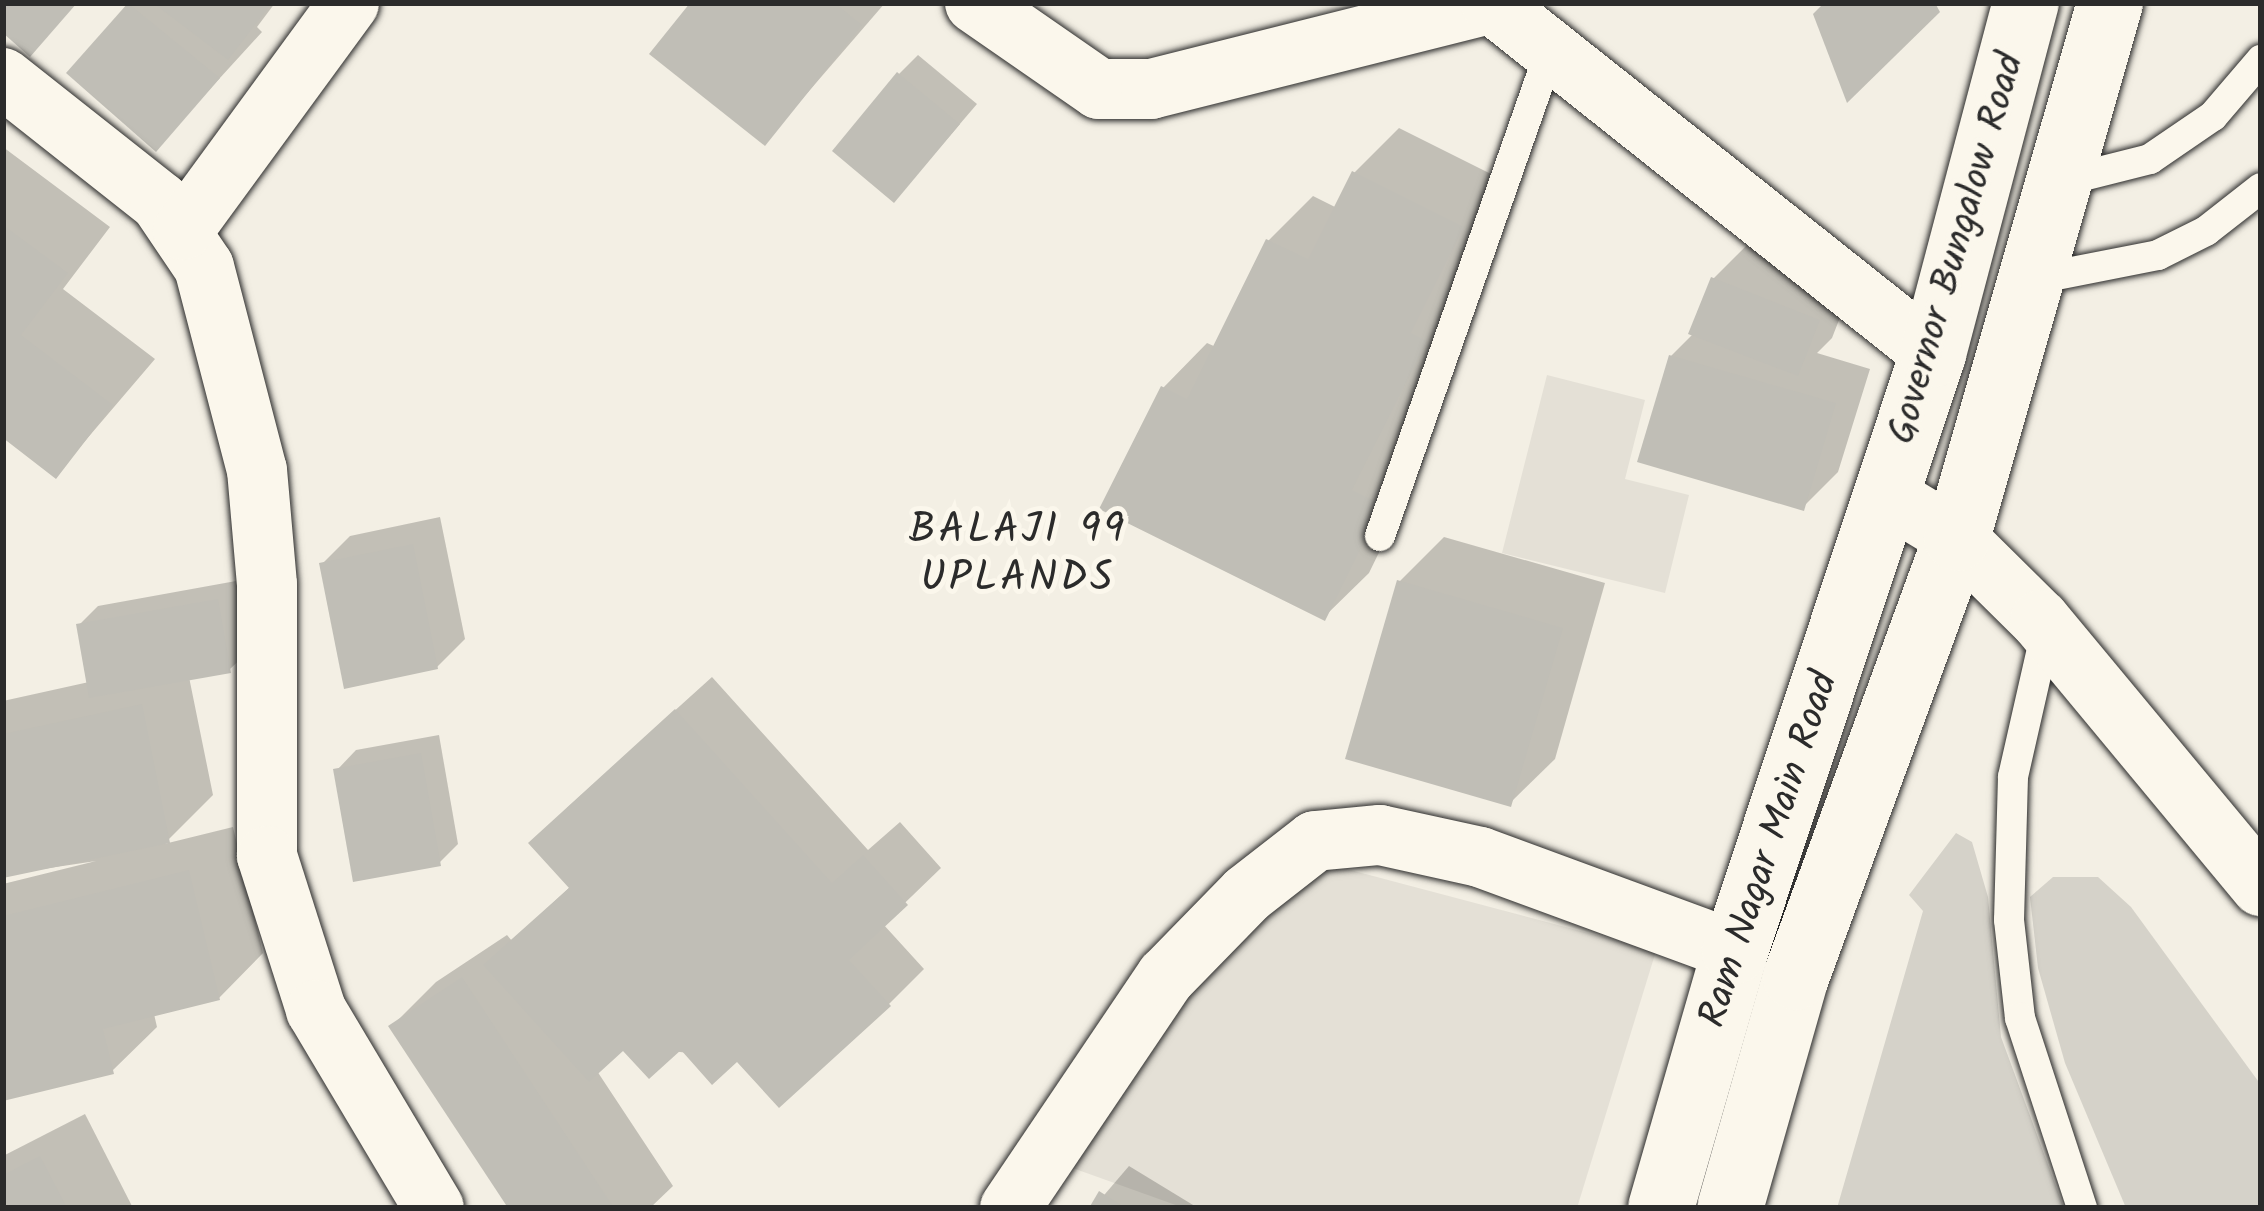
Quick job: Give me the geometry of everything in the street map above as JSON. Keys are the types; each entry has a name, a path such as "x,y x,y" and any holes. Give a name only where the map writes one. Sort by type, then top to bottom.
{"main road":[{"name":"Governor Bungalow Road","path":"1884,494 1934,354 2026,3"},
{"path":"1730,1208 1796,977 1957,538 2036,279 2110,3"},
{"name":"Ram Nagar Main Road","path":"1661,1208 1735,952 1884,494"}],"street":[{"path":"183,230 349,3"},
{"path":"975,3 1099,89 1150,89 1492,3 1934,354"},
{"path":"3,78 160,202 204,267 238,372 257,470 267,585 267,856 316,1010 434,1208"},
{"path":"1884,494 1957,538 2047,627 2261,886"},
{"path":"1010,1208 1166,976 1247,894 1315,841 1380,835 1480,857 1735,952"}],"lane":[{"path":"1380,536 1550,51"},
{"path":"2063,182 2150,159 2213,116 2261,60"},
{"path":"2036,279 2158,255 2261,188"},
{"path":"2047,627 2013,777 2009,920 2020,1018 2082,1208"}],"shaded area":[{"path":"1547,375 1645,400 1625,479 1689,495 1665,593 1502,553"},
{"path":"1956,833 1972,842 1988,897 2001,1037 2064,1208 1837,1208 1923,911 1909,895"},
{"path":"1324,863 1656,951 1577,1208 1184,1208 1067,1166 1231,936"},
{"path":"2053,877 2098,877 2131,907 2261,1085 2261,1208 2126,1208 2065,1063 2038,968 2030,897"}],"building":[{"path":"3,3 77,3 30,57 3,33"},
{"path":"128,3 220,78 156,152 66,73"},
{"path":"153,3 272,3 228,60"},
{"path":"690,3 835,3 862,25 765,146 649,54"},
{"path":"1824,3 1935,3 1940,12 1847,103 1813,14"},
{"path":"897,72 960,124 894,203 832,151"},
{"path":"1352,171 1464,227 1411,333 1427,341 1352,490 1382,505 1325,621 1099,509 1161,386 1187,399 1266,239 1308,259"},
{"path":"3,225 68,273 21,335 113,405 56,479 3,438"},
{"path":"1711,277 1820,320 1798,376 1688,334"},
{"path":"1669,355 1836,403 1804,511 1637,462"},
{"path":"413,544 438,669 344,689 319,563"},
{"path":"1397,580 1563,628 1511,807 1345,759"},
{"path":"218,599 231,673 89,698 76,624"},
{"path":"142,704 170,843 3,878 3,734"},
{"path":"675,709 832,883 863,855 908,905 849,960 891,1006 779,1108 737,1062 712,1085 681,1050 649,1079 623,1051 589,1082 483,965 569,888 528,843"},
{"path":"421,753 441,866 353,882 333,769"},
{"path":"189,870 220,1000 103,1029 114,1074 3,1101 3,916"},
{"path":"462,977 614,1208 508,1208 388,1026"},
{"path":"40,1156 67,1208 3,1208 3,1175"},
{"path":"1099,1191 1126,1208 1089,1208"}],"district":[{"name":"BALAJI 99 UPLANDS","path":"1018,555"}]}
